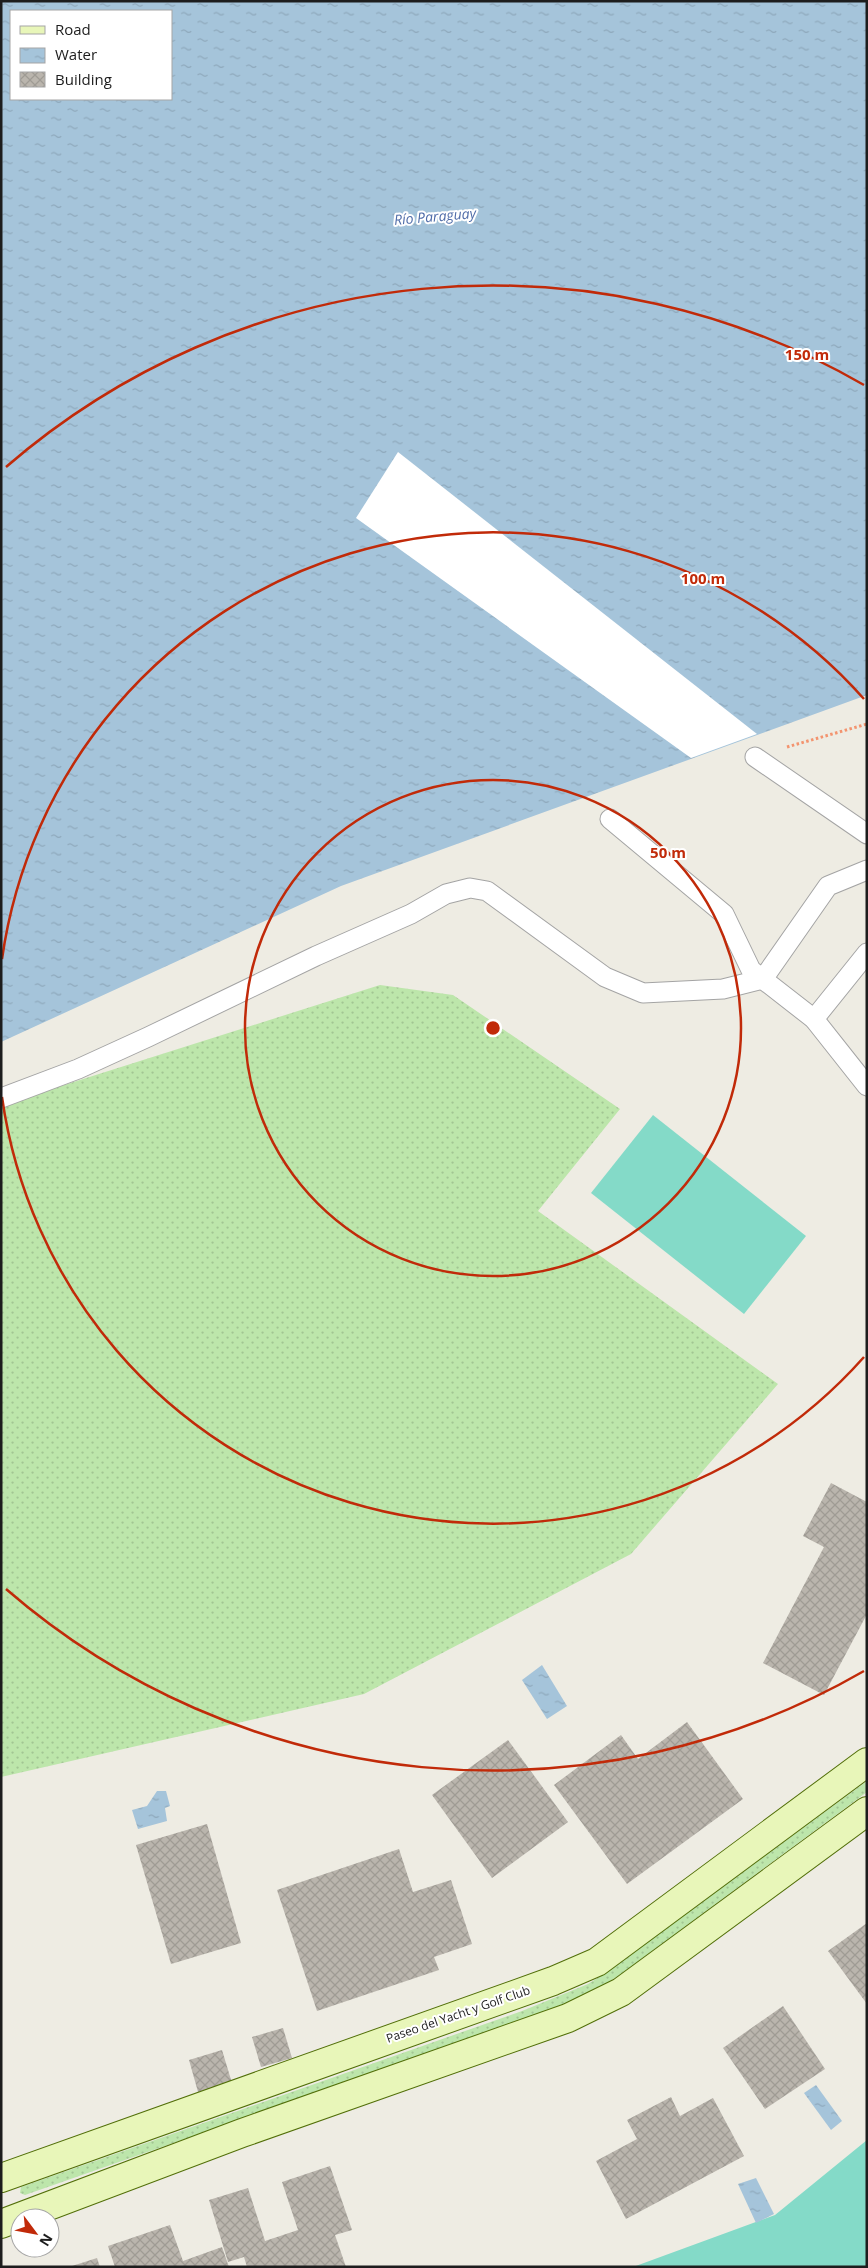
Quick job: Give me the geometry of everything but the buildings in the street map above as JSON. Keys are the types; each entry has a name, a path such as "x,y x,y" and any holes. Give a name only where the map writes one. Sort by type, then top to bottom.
{"main road":[{"name":"Paseo del Yacht y Golf Club","path":"1,2178 553,1981 598,1962 867,1762"},
{"path":"1,2224 251,2130 568,2018 621,1992 867,1811"}],"lane":[{"path":"755,757 867,834"},
{"path":"610,819 724,914 751,970 814,1019 867,1086"},
{"path":"1,1098 87,1065 316,956 411,914 446,894 470,888 487,891 605,977 643,992 723,989 763,979 828,886 867,870"},
{"path":"814,1019 867,953"}],"path":[{"path":"755,757 867,724"}],"green space":[{"path":"380,985 453,995 620,1109 538,1211 778,1384 631,1554 364,1694 1,1777 1,1105"},
{"path":"867,1781 867,1792 618,1976 592,1993 524,2020 25,2195 20,2193 21,2187 522,2011 588,1984 613,1968"}],"shaded area":[{"path":"653,1115 806,1236 744,1314 591,1193"},
{"path":"867,2140 867,2267 633,2267 775,2215"}],"water":[{"name":"Río Paraguay","path":"1,1 867,1 867,695 341,886 1,1042"},
{"path":"542,1665 567,1706 547,1719 522,1680"},
{"path":"157,1791 166,1791 170,1806 165,1808 167,1821 138,1829 132,1810 147,1806"},
{"path":"816,2085 842,2121 831,2130 804,2093"},
{"path":"756,2178 774,2214 756,2223 738,2184"}],"pier":[{"path":"398,452 757,734 691,758 356,518"}]}
